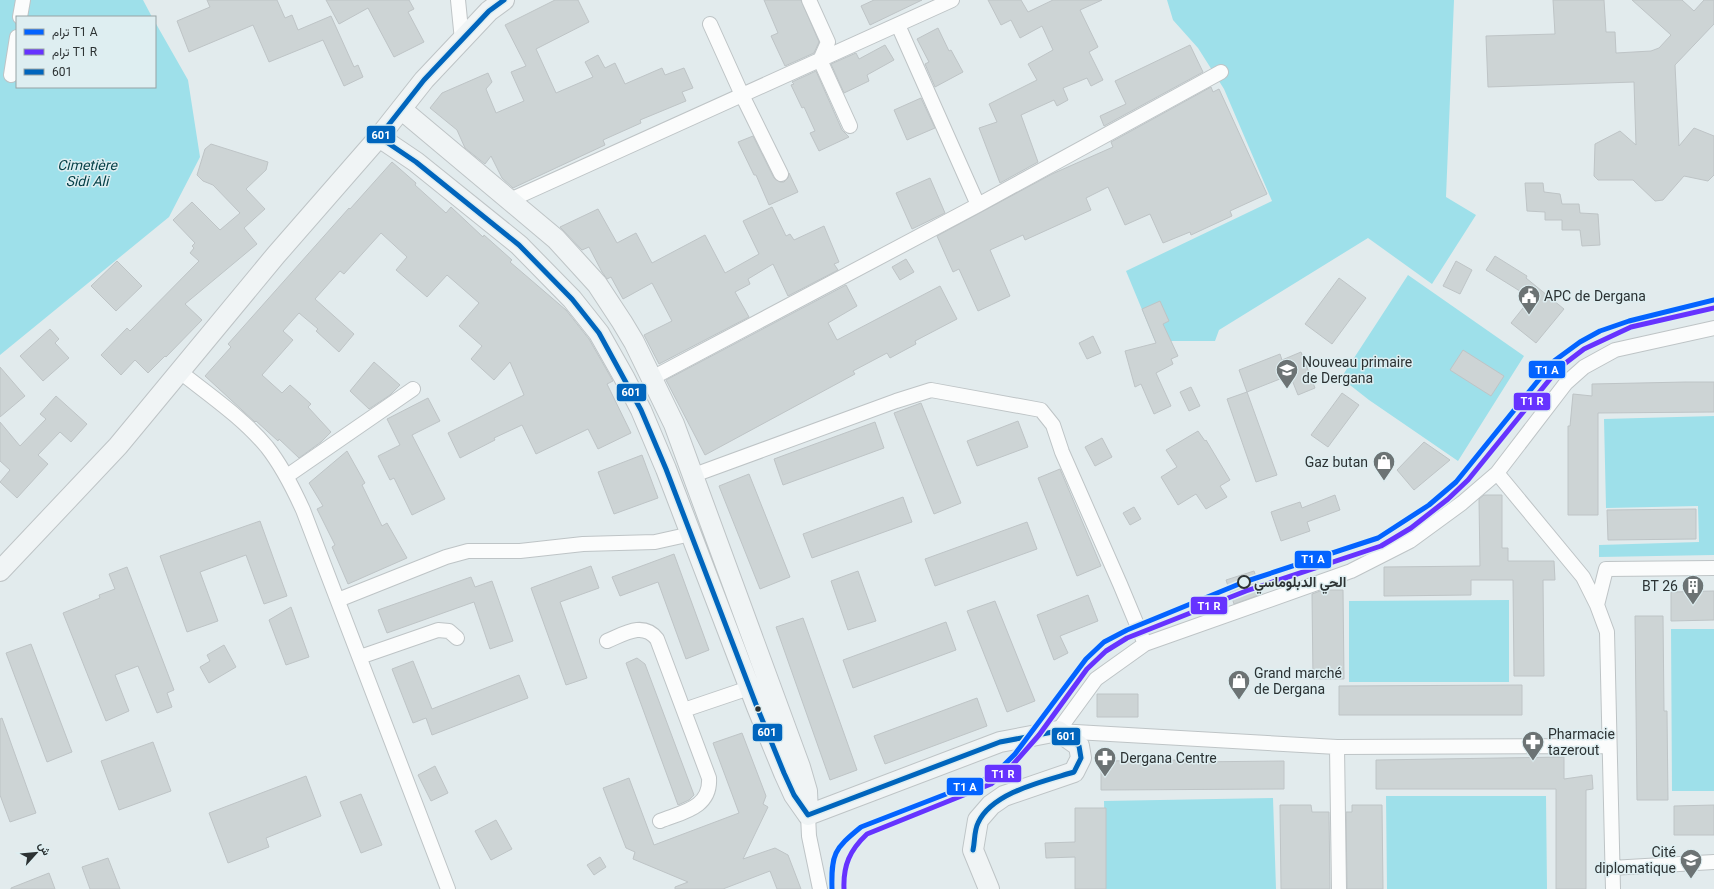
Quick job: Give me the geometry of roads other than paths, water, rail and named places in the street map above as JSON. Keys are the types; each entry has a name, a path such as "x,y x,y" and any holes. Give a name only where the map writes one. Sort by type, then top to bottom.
{"street":[{"path":"20,16 23,0"},
{"path":"458,0 462,40"},
{"path":"0,571 101,465 139,422 179,371 276,255 379,137 424,80 489,11 504,0"},
{"path":"809,0 828,42 820,60 850,126"},
{"path":"480,214 505,196 742,95 952,0"},
{"path":"710,24 742,95 781,174"},
{"path":"898,25 978,205"},
{"path":"11,75 16,43"},
{"path":"652,378 978,205 1221,72"},
{"path":"401,109 569,252 596,284 625,327 674,424 800,767 807,791 809,836 820,889"},
{"path":"379,137 416,162 519,245 572,299 599,333 641,410 683,512 749,688 788,784 808,815"},
{"path":"1058,731 1096,679 1145,644 1350,571 1410,541 1462,503 1497,473 1566,383 1584,367 1615,350 1714,328"},
{"path":"179,371 232,412 250,429 267,447 287,476 303,510 448,889"},
{"path":"287,476 413,389"},
{"path":"694,475 896,401 931,390 1041,410 1053,425 1062,452 1145,644"},
{"path":"1497,473 1583,577 1597,605 1607,632 1611,868 1613,889"},
{"path":"683,512 704,506"},
{"path":"338,600 446,557 468,551 520,552 583,544 655,542 691,534"},
{"path":"1597,605 1606,570 1714,568"},
{"path":"607,641 636,629 642,629 653,634 657,639 709,778 708,791 701,802 696,806 660,820"},
{"path":"360,657 438,630 449,631 457,638"},
{"path":"684,710 749,688"},
{"path":"808,815 1000,742 1058,731 1337,747 1609,746"},
{"path":"989,889 973,850 978,820 990,805 1004,796 1074,772 1081,758 1079,746 1058,731"},
{"path":"1337,747 1339,889"},
{"path":"1611,868 1714,862"}],"place":[{"name":"APC de Dergana","path":"1529,316"},
{"name":"Nouveau primaire de Dergana","path":"1287,390"},
{"name":"Gaz butan","path":"1384,482"},
{"name":"الحي الدبلوماسي","path":"1244,582"},
{"name":"BT 26","path":"1693,606"},
{"name":"Grand marché de Dergana","path":"1239,700"},
{"name":"Pharmacie tazerout","path":"1533,762"},
{"name":"Dergana Centre","path":"1105,778"},
{"name":"Cité diplomatique","path":"1691,880"}],"park label":[{"name":"Cimetière Sidi Ali","path":"87,174"}]}
